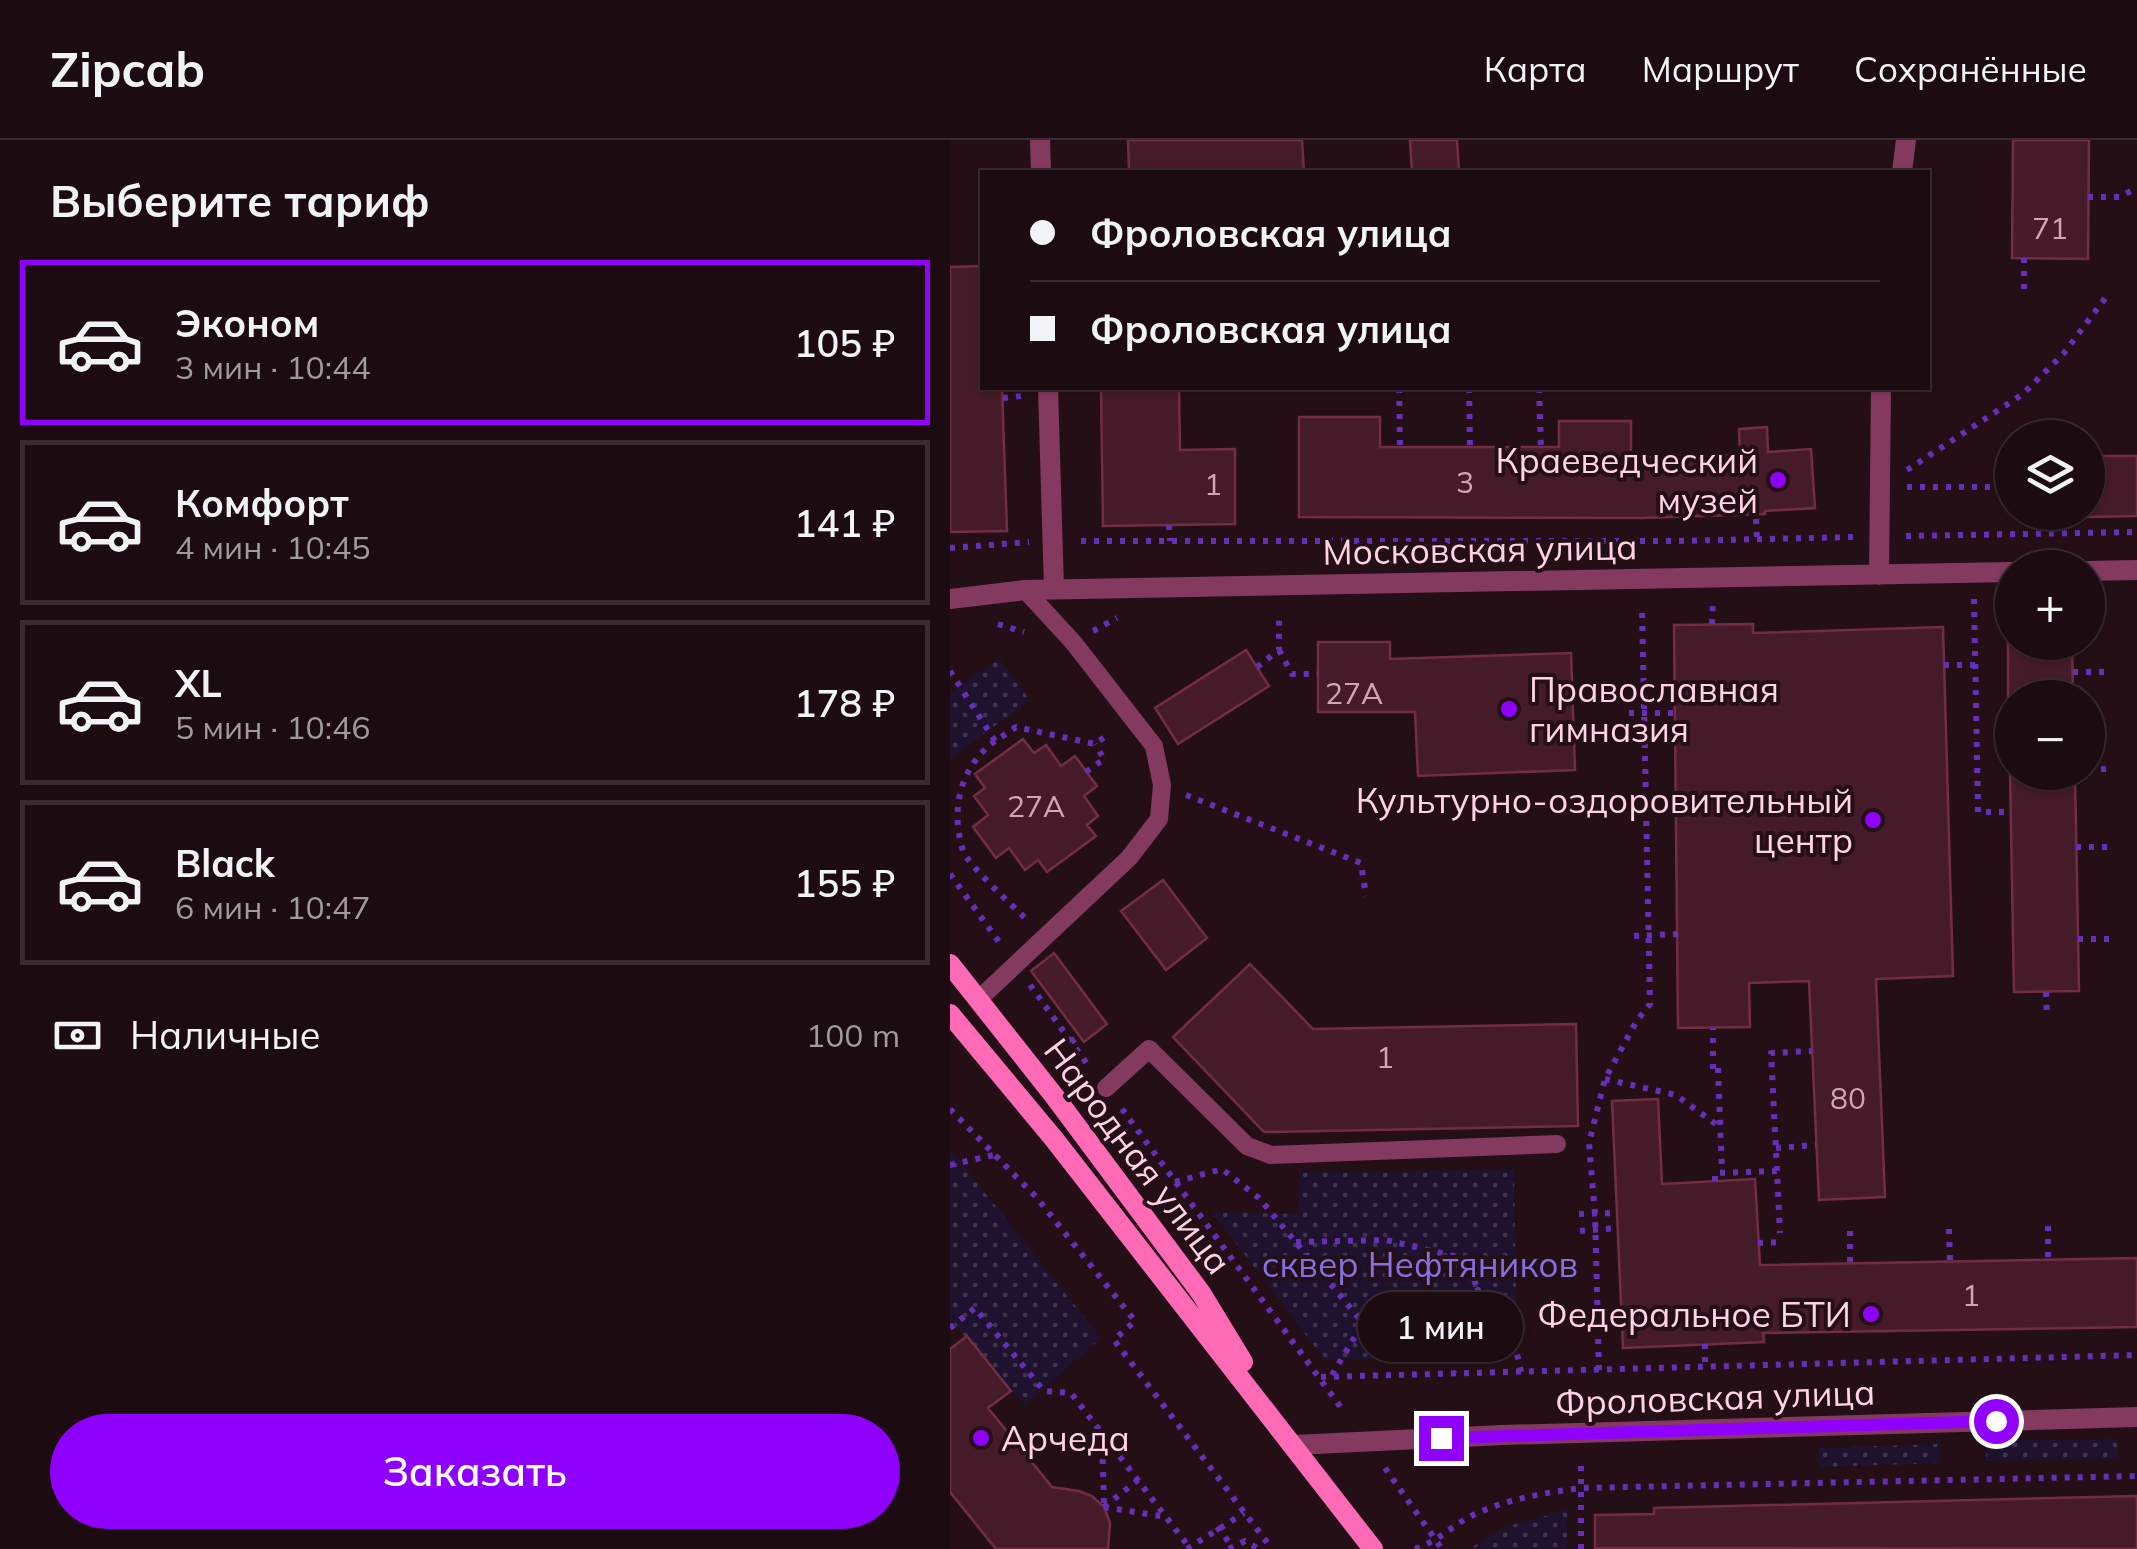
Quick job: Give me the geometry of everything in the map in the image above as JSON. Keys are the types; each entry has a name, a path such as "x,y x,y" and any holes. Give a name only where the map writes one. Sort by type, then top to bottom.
{"street":[{"path":"1040,140 1041,170"},
{"path":"1902,170 1906,140"},
{"path":"1048,390 1054,589"},
{"path":"1879,575 1881,390"},
{"path":"2105,571 2137,570"},
{"name":"Московская улица","path":"950,599 1054,589 1995,572"},
{"name":"Народная улица","path":"950,964 1201,1294 1294,1444"},
{"name":"Народная улица","path":"950,1014 1054,1139 1373,1549"},
{"name":"Фроловская улица","path":"1294,1444 2137,1417"}],"lane":[{"path":"979,999 1130,858 1159,818 1162,785 1154,746 1072,642 1025,590"},
{"path":"1106,1088 1149,1049 1247,1146 1271,1155 1557,1144"}],"path":[{"path":"2088,198 2119,197 2137,188"},
{"path":"2024,258 2024,295"},
{"path":"1880,486 2023,394 2064,352 2106,296"},
{"path":"1399,390 1400,447"},
{"path":"1469,390 1470,447"},
{"path":"1539,390 1541,447"},
{"path":"1880,486 1995,487"},
{"name":"Московская улица","path":"950,548 1052,541 1758,539 1756,519"},
{"path":"1169,525 1170,541"},
{"path":"1974,534 2137,532"},
{"path":"1974,572 1978,812 2010,812"},
{"path":"1712,624 1713,600"},
{"path":"1599,1370 1589,1143 1605,1078 1650,1004 1642,607"},
{"path":"1279,615 1279,650 1292,674 1318,674"},
{"path":"988,625 1002,624 1034,636"},
{"path":"1257,667 1279,650"},
{"path":"1944,664 1975,665"},
{"path":"950,670 995,741"},
{"path":"2073,672 2105,672"},
{"path":"1629,713 1676,714"},
{"path":"1094,744 1132,718"},
{"path":"1044,938 964,853 954,802 976,754 1016,727 1094,744 1104,759 1086,772"},
{"path":"1162,785 1361,864 1366,896"},
{"path":"2076,847 2110,847"},
{"path":"1634,936 1678,934"},
{"path":"2078,939 2112,939"},
{"path":"2046,992 2047,1014"},
{"path":"1714,1028 1722,1172"},
{"path":"1071,1042 1080,1036"},
{"path":"1758,1243 1779,1237 1771,1053 1812,1051"},
{"path":"1605,1078 1676,1095 1721,1128"},
{"path":"1106,1088 1319,1377 2137,1355"},
{"path":"950,1108 1037,1198 1135,1320 1114,1340 1244,1512 1266,1548"},
{"path":"1776,1148 1816,1145"},
{"path":"950,1165 995,1155"},
{"path":"1175,1182 1222,1168 1260,1198 1363,1324"},
{"path":"1715,1181 1715,1173 1776,1171"},
{"path":"1580,1214 1617,1213"},
{"path":"2048,1226 2048,1259"},
{"path":"1580,1231 1618,1228"},
{"path":"1949,1229 1950,1262"},
{"path":"1850,1231 1850,1263"},
{"path":"1296,1242 1386,1240 1466,1259 1478,1290 1517,1354 1520,1372"},
{"path":"1363,1324 1448,1308 1478,1290"},
{"path":"950,1328 975,1308 1044,1391 1072,1393 1188,1548 1244,1512"},
{"path":"1448,1308 1454,1373"},
{"path":"1332,1376 1363,1324"},
{"path":"1705,1344 1705,1367"},
{"path":"1102,1432 1104,1507"},
{"path":"1581,1549 1582,1433"},
{"path":"1416,1549 1439,1545 1468,1518 1506,1502 1581,1488 2137,1476"},
{"path":"1104,1507 1138,1480"},
{"path":"1104,1507 1166,1517"},
{"path":"1218,1527 1230,1547 1244,1541 1266,1548"}],"green space":[{"path":"999,658 1030,700 950,759 950,694"},
{"path":"950,1149 1101,1338 1025,1405 953,1323 950,1325"},
{"name":"сквер Нефтяников","path":"1514,1170 1517,1354 1325,1360 1212,1212 1298,1214 1300,1172"},
{"path":"2117,1439 2118,1459 1986,1461 1986,1440"},
{"path":"1940,1444 1940,1463 1819,1467 1818,1448"},
{"path":"1567,1510 1567,1549 1468,1549 1508,1526"}],"building":[{"path":"1128,140 1302,140 1304,170 1129,170"},
{"path":"1410,140 1457,140 1459,170 1412,170"},
{"path":"2013,140 2089,140 2088,259 2012,258"},
{"path":"980,266 980,390 1002,390 1007,531 950,532 950,267"},
{"path":"1101,390 1179,390 1180,450 1235,449 1235,524 1103,526"},
{"path":"1299,417 1380,417 1380,447 1559,447 1559,421 1631,421 1631,457 1740,455 1739,429 1767,427 1768,452 1811,449 1815,508 1765,514 1640,518 1299,517"},
{"path":"2105,456 2137,456 2137,516 2105,517"},
{"path":"1753,624 1753,633 1943,627 1953,976 1876,979 1885,1197 1819,1200 1809,981 1749,983 1750,1027 1678,1028 1674,625"},
{"name":"Православная гимназия","path":"1318,642 1390,642 1390,659 1571,653 1575,770 1418,776 1415,712 1318,712"},
{"path":"1246,650 1269,686 1178,744 1155,708"},
{"path":"2008,660 2072,660 2073,680 2008,680"},
{"path":"1023,739 1034,753 1046,745 1061,766 1075,756 1097,786 1084,796 1098,816 1087,825 1096,836 1047,872 1038,860 1025,870 1009,848 996,858 973,827 988,815 974,796 985,788 975,774"},
{"path":"2010,790 2075,790 2079,991 2014,992"},
{"path":"1163,880 1207,938 1166,970 1121,911"},
{"path":"1054,953 1107,1024 1084,1042 1031,971"},
{"path":"1250,964 1313,1029 1576,1024 1578,1126 1264,1132 1173,1037"},
{"path":"1658,1099 1662,1184 1755,1179 1760,1265 2137,1258 2137,1327 1763,1333 1764,1342 1623,1348 1612,1101"},
{"name":"Арчеда","path":"967,1336 1011,1391 988,1408 1052,1487 1092,1496 1104,1507 1110,1523 1108,1549 996,1549 950,1492 950,1349"},
{"path":"2137,1496 2137,1549 1595,1548 1595,1515 1654,1514 1654,1508"}],"place":[{"name":"Краеведческий музей","path":"1778,480"},
{"name":"Православная гимназия","path":"1509,709"},
{"name":"Культурно-оздоровительный центр","path":"1873,820"},
{"name":"Федеральное БТИ","path":"1871,1314"},
{"name":"Арчеда","path":"981,1438"}],"route":[{"path":"1441,1438 1996,1421"}]}
